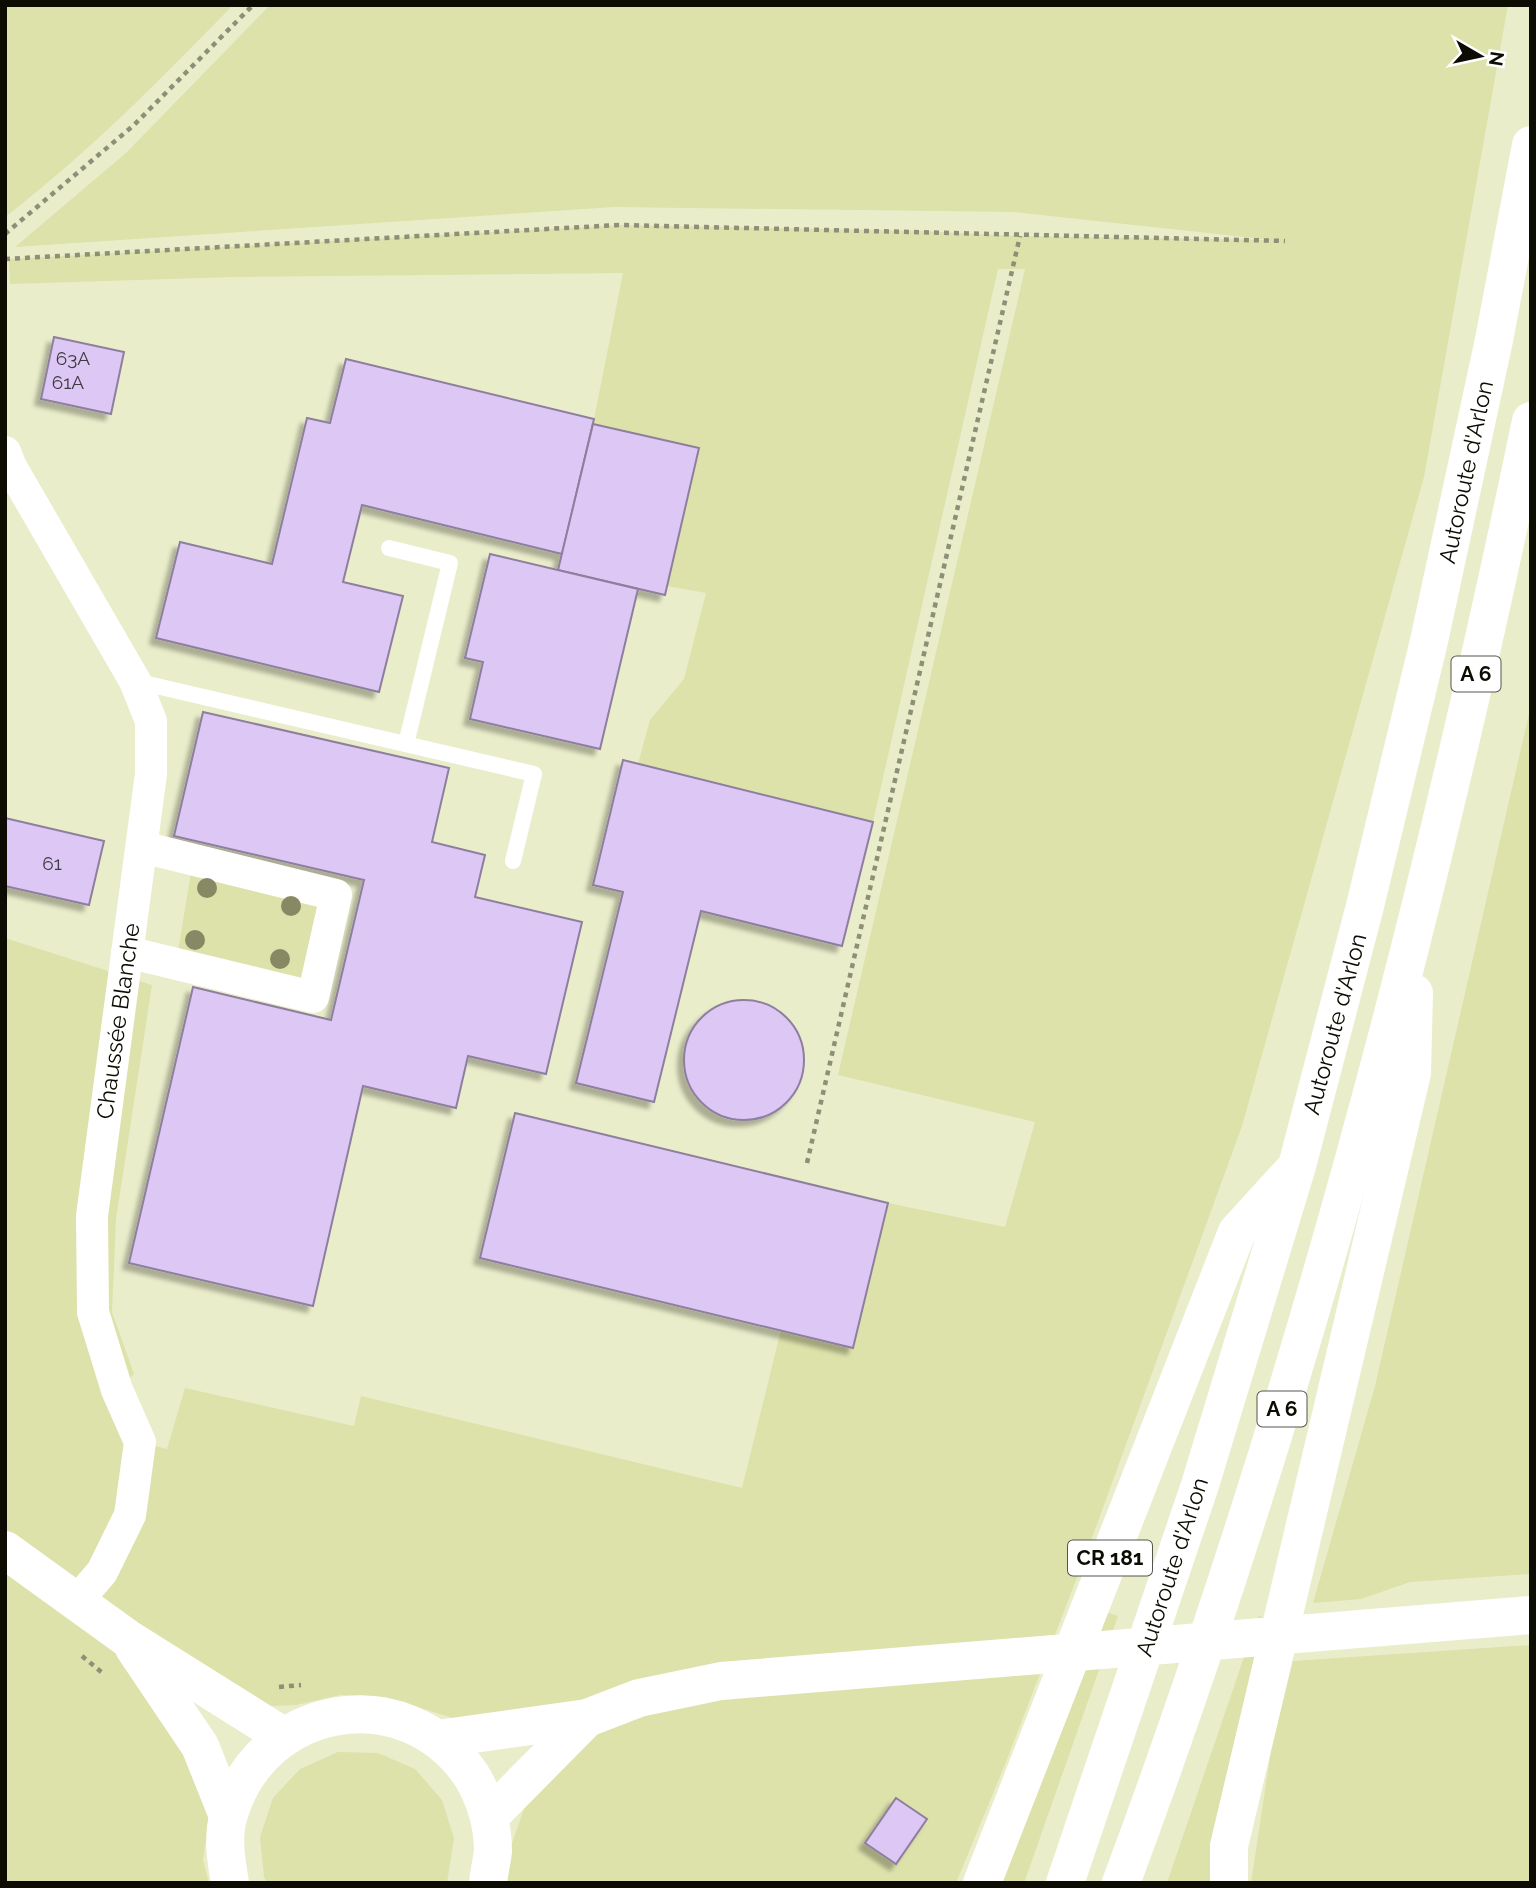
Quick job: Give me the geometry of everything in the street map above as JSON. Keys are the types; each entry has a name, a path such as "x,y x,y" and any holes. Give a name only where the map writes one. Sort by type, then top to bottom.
{"main road":[{"name":"Autoroute d'Arlon","path":"1065,1883 1200,1485 1297,1166 1365,906 1429,641 1494,340 1531,145"},
{"name":"A 6","path":"1121,1883 1257,1492 1363,1132 1416,927 1497,585 1531,421"},
{"name":"A 6","path":"1229,1883 1229,1846 1412,1073 1416,927"},
{"name":"CR 181","path":"982,1883 1237,1232 1297,1166"},
{"path":"5,1550 127,1638 284,1736"},
{"path":"438,1739 587,1718 639,1698 721,1681 1531,1615"},
{"path":"127,1638 200,1746 228,1816"},
{"path":"230,1883 225,1853 228,1816 240,1786 259,1758 284,1736 320,1719 362,1713 402,1720 438,1739 461,1761 479,1787 489,1817 493,1851 488,1883"},
{"path":"489,1817 587,1718"}],"street":[{"name":"Chaussée Blanche","path":"5,452 11,467 135,681 151,721 151,774 92,1216 93,1312 117,1390 140,1442 130,1515 102,1572 76,1602"},
{"path":"127,952 313,998 336,895 142,847"}],"lane":[{"path":"389,548 450,563 406,744"},
{"path":"135,681 534,774 513,861"}],"path":[{"path":"5,234 134,124 253,5"},
{"path":"5,259 619,225 923,230 1020,236 1285,241"},
{"path":"807,1163 1020,236"},
{"path":"268,1686 288,1688 311,1684"}],"green space":[{"path":"5,5 233,5 94,142 5,217"},
{"path":"270,5 1508,5 1424,477 1242,1126 1088,1549 956,1883 507,1883 511,1846 524,1809 587,1719 466,1722 385,1697 340,1695 296,1705 238,1707 129,1639 211,1807 203,1860 209,1883 5,1883 5,938 152,985 116,1219 112,1312 134,1374 117,1390 140,1442 167,1449 185,1388 354,1426 361,1396 742,1488 781,1330 853,1347 888,1203 1005,1227 1035,1122 838,1075 1025,269 998,269 873,822 638,764 650,720 684,679 706,593 667,586 699,448 593,424 623,273 233,277 10,284 9,259 619,225 1273,240 1014,212 614,207 15,247 126,153","holes":["927,1819 896,1864 865,1843"]},
{"path":"1531,705 1531,1574 1410,1582 1361,1599 1313,1603 1375,1386"},
{"path":"193,860 336,895 313,997 176,964"},
{"path":"1106,1612 1118,1616 1024,1883 997,1883"},
{"path":"1258,1616 1268,1618 1213,1883 1167,1883"},
{"path":"1531,1645 1531,1883 1251,1883 1271,1751 1293,1661"},
{"path":"338,1752 378,1753 415,1769 442,1800 454,1838 447,1883 267,1883 260,1837 273,1798 300,1769"}],"building":[{"path":"54,337 124,352 111,414 41,399"},
{"path":"346,359 594,419 562,554 362,505 343,582 403,596 379,692 156,638 180,542 272,564 307,418 330,423"},
{"path":"593,424 699,448 665,595 558,570"},
{"path":"490,554 638,589 600,749 470,719 483,662 465,658"},
{"path":"203,712 449,768 432,842 485,855 475,897 582,922 546,1074 468,1056 456,1108 363,1086 313,1306 129,1263 193,987 331,1020 364,880 174,836"},
{"path":"623,760 873,822 842,946 701,911 654,1102 576,1083 623,892 593,885"},
{"path":"5,818 104,841 89,905 5,886"},
{"path":"744,1000 767,1005 786,1018 799,1037 804,1060 799,1083 786,1102 767,1115 744,1120 721,1115 702,1102 689,1083 684,1060 689,1037 702,1018 721,1005"},
{"path":"515,1113 888,1203 853,1348 480,1258"},
{"path":"896,1798 927,1819 896,1864 865,1843"}]}
